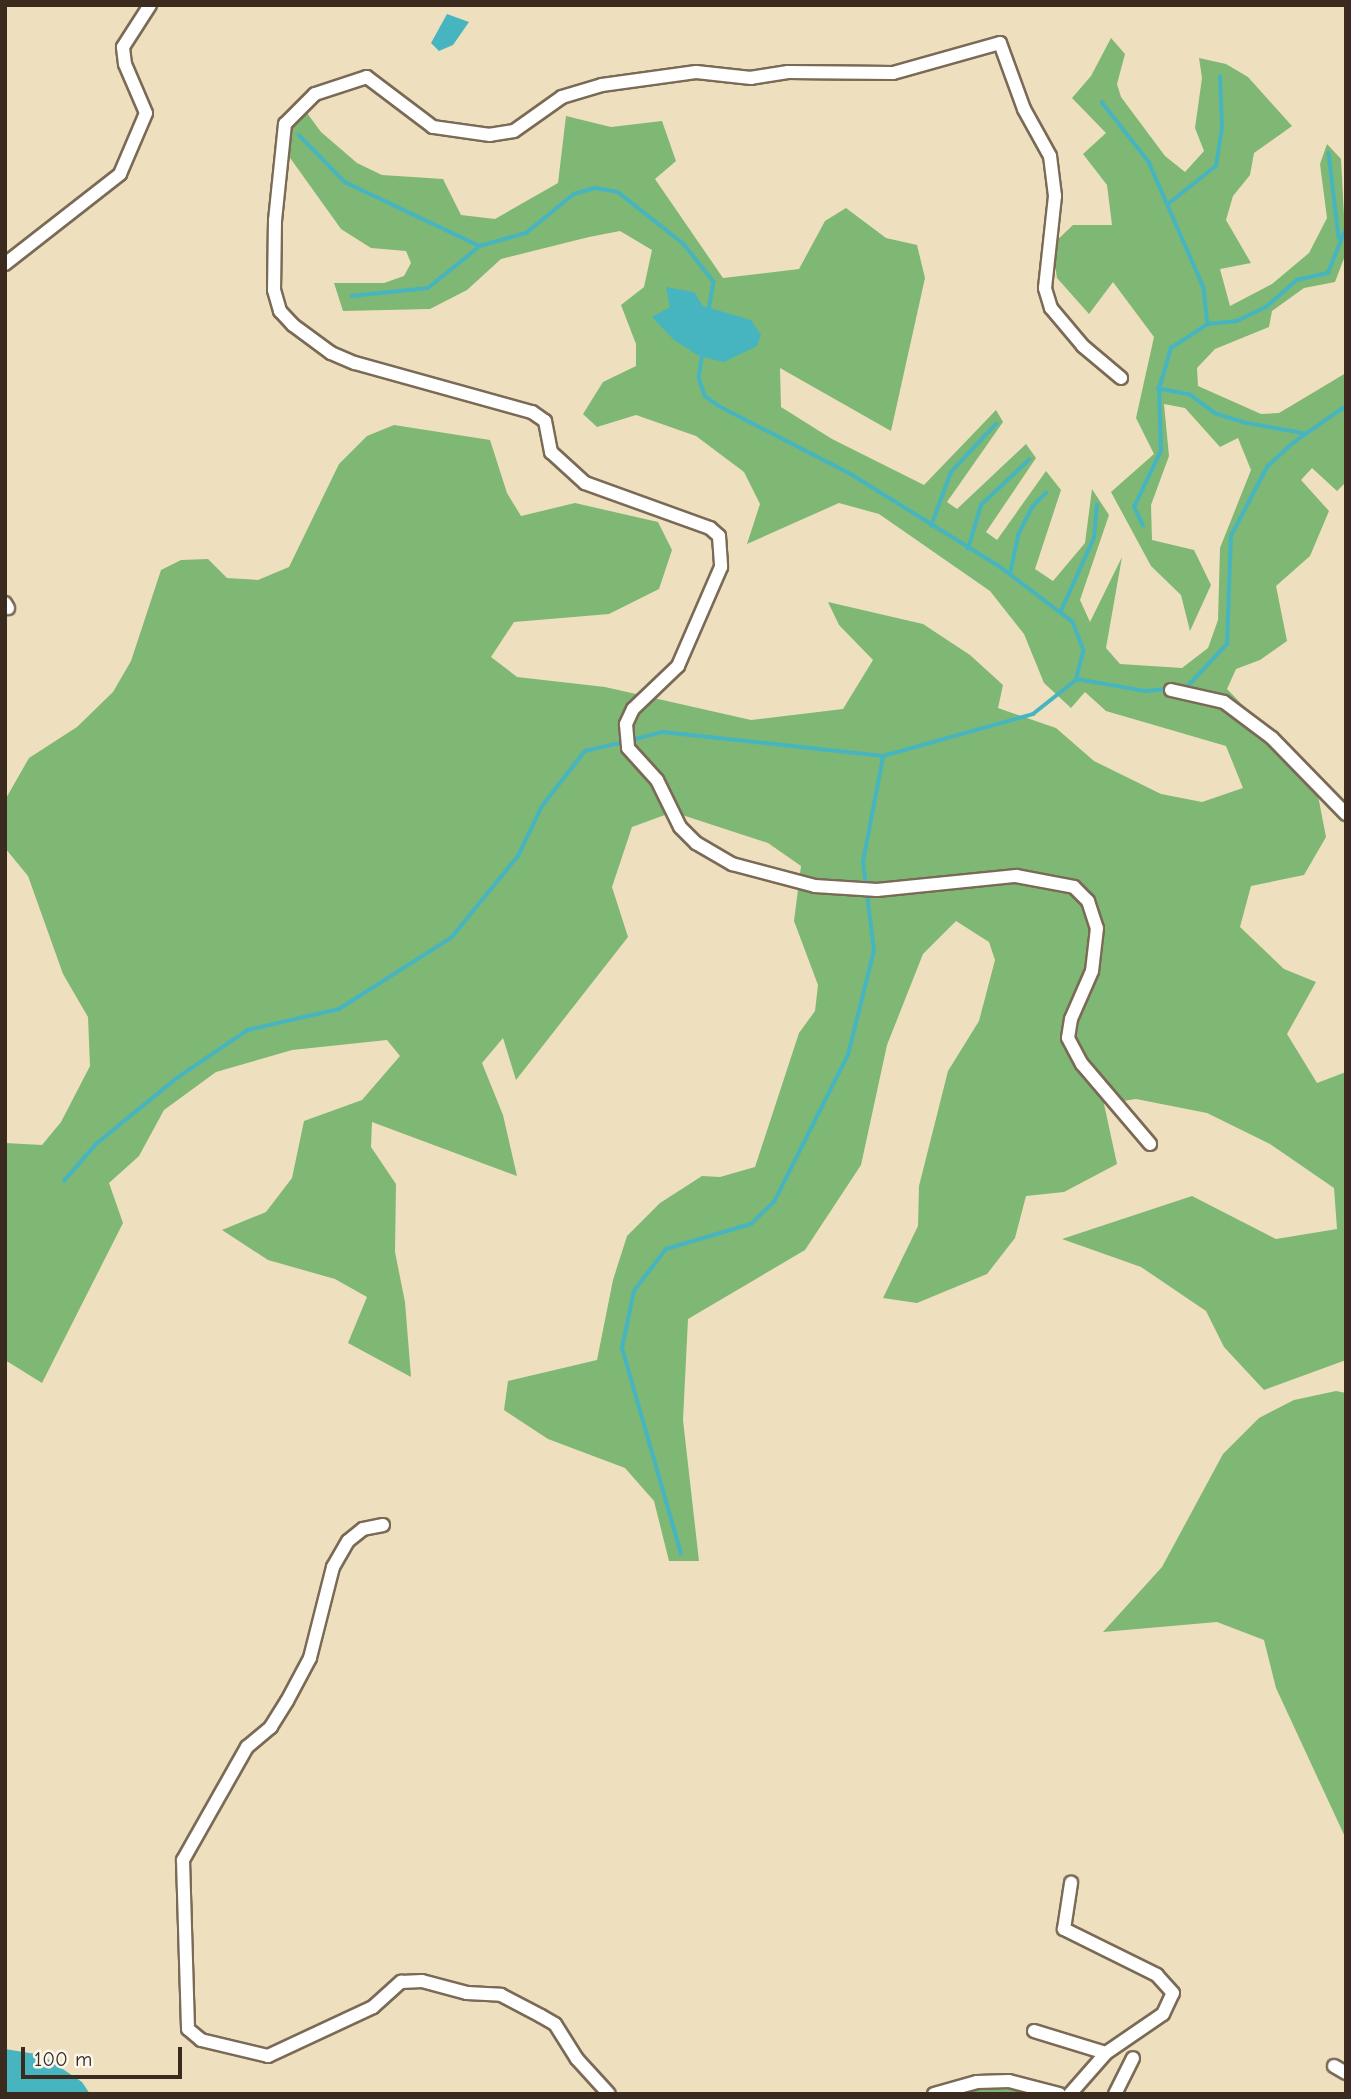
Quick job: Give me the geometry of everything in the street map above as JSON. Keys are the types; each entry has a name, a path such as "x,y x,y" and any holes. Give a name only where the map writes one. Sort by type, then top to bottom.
{"street":[{"path":"5,264 120,174 146,113 125,64 123,47 150,5"},
{"path":"1121,378 1083,346 1051,308 1045,288 1055,196 1050,156 1024,109 1000,43 894,73 788,72 751,78 696,72 602,85 562,96 514,131 490,135 433,127 367,76 315,94 285,124 275,220 274,290 281,311 309,338 355,363 532,412 545,421 551,452 585,483 714,530 723,557 718,576 678,666 634,709 626,724 628,748 657,780 680,827 696,843 732,864 772,878 849,891 1016,876 1074,887 1088,901 1097,929 1092,971 1071,1019 1068,1038 1082,1064 1150,1144"},
{"path":"1171,690 1212,696 1233,708 1272,738 1346,814"},
{"path":"383,1525 363,1529 348,1541 333,1567 310,1658 271,1727 247,1746 183,1860 188,2029 201,2040 268,2056 373,2007 401,1982 422,1981 467,1993 501,1995 548,2020 609,2094"},
{"path":"1070,2094 1105,2053 1163,2014 1173,1993 1157,1975 1063,1929 1071,1883"},
{"path":"1034,2031 1105,2053"},
{"path":"1115,2094 1133,2058"},
{"path":"934,2094 977,2082 1009,2081 1059,2094"}],"green space":[{"path":"1111,38 1125,54 1117,84 1121,97 1165,156 1185,172 1204,151 1195,128 1202,78 1199,58 1226,64 1248,77 1292,126 1254,153 1250,175 1233,196 1226,220 1251,263 1220,269 1230,306 1272,284 1309,253 1327,218 1320,164 1327,144 1341,159 1346,253 1335,282 1304,288 1272,311 1269,327 1215,349 1197,368 1198,386 1261,414 1279,413 1346,373 1346,482 1337,491 1312,468 1301,480 1329,511 1310,556 1276,586 1287,641 1260,660 1236,669 1227,689 1315,780 1326,837 1304,875 1251,886 1240,927 1284,969 1316,982 1287,1034 1317,1083 1346,1072 1346,1360 1264,1390 1224,1347 1206,1311 1141,1267 1062,1239 1192,1196 1276,1239 1337,1229 1334,1188 1270,1144 1207,1113 1136,1099 1104,1104 1117,1164 1064,1192 1026,1196 1015,1238 987,1274 917,1303 883,1298 918,1226 919,1186 948,1071 979,1021 995,960 989,942 956,921 923,954 887,1045 861,1165 805,1250 688,1319 683,1420 699,1561 669,1561 654,1501 625,1468 548,1439 504,1410 508,1381 597,1360 613,1280 627,1236 660,1203 702,1176 720,1177 755,1167 799,1033 815,1011 818,985 794,921 801,866 768,843 673,812 632,827 612,887 628,937 516,1080 503,1038 482,1063 503,1115 517,1176 372,1122 371,1147 396,1184 395,1252 405,1302 411,1377 348,1343 367,1297 335,1279 268,1260 222,1230 266,1212 292,1178 304,1121 362,1100 400,1056 387,1040 292,1050 216,1072 164,1110 139,1156 109,1183 123,1223 42,1383 5,1360 5,1143 42,1145 61,1122 90,1066 88,1017 63,974 28,876 5,848 5,800 29,758 77,727 113,692 131,661 161,570 181,560 208,559 227,578 258,580 289,567 339,464 367,436 394,425 490,440 507,493 521,516 575,503 658,522 672,550 659,589 609,614 514,622 491,657 517,677 605,687 751,720 843,709 873,660 839,625 828,602 923,624 970,655 1003,685 998,708 1056,728 1094,761 1161,794 1202,802 1243,788 1226,746 1106,711 1085,692 1071,708 1044,683 1024,634 990,591 879,514 839,503 747,544 760,504 744,472 696,436 636,415 597,427 583,414 603,382 636,366 636,344 621,305 644,287 652,250 620,231 589,237 501,259 467,290 430,309 343,311 334,283 384,283 404,276 411,263 406,251 371,248 341,229 283,148 285,124 301,105 321,132 357,163 382,175 443,179 461,215 495,219 558,183 566,116 611,127 662,121 676,161 655,179 723,278 799,269 825,221 846,208 886,238 917,245 925,278 891,431 780,368 781,407 832,439 924,485 996,410 1003,422 947,502 957,509 1026,444 1036,458 986,532 997,540 1046,471 1061,490 1035,569 1053,581 1085,543 1092,489 1109,515 1080,600 1090,622 1122,557 1106,648 1120,664 1182,668 1208,648 1218,620 1220,548 1251,470 1238,438 1220,447 1185,408 1164,404 1169,456 1151,505 1152,540 1194,550 1211,585 1190,631 1181,595 1151,566 1111,492 1154,454 1136,418 1154,337 1113,282 1089,314 1057,278 1052,245 1073,225 1112,225 1107,185 1083,154 1106,133 1072,98 1091,76"},
{"path":"1336,1391 1346,1393 1346,1839 1276,1688 1264,1640 1217,1622 1103,1632 1162,1567 1223,1454 1259,1418 1294,1400"},
{"path":"984,2087 1025,2089 1034,2094 950,2094"}],"water":[{"path":"447,14 469,22 453,45 439,51 431,43"},
{"path":"666,287 694,292 703,306 751,320 761,335 757,346 724,362 699,356 674,340 652,317 670,307"},
{"path":"5,2049 42,2055 82,2082 90,2094 5,2094"}],"waterway":[{"path":"1168,204 1216,166 1222,127 1220,77"},
{"path":"1102,102 1149,162 1204,288 1208,324"},
{"path":"299,135 345,182 480,246 526,233 574,194 595,188 618,192 684,244 714,282 709,311"},
{"path":"1329,153 1339,237"},
{"path":"1305,434 1245,423 1216,414 1190,395 1159,389 1171,348 1208,324 1237,321 1266,307 1297,280 1328,273 1346,228"},
{"path":"352,296 428,288 480,246"},
{"path":"703,353 699,377 705,396 719,406 851,474 1002,568 1073,622 1084,650 1077,679 1146,691 1168,689"},
{"path":"1143,526 1134,507 1161,451 1159,389"},
{"path":"1186,688 1227,644 1231,536 1267,467 1293,443 1343,408 1346,411"},
{"path":"931,526 951,472 996,424"},
{"path":"968,549 981,505 1029,460"},
{"path":"1010,574 1018,535 1032,507 1046,493"},
{"path":"1061,611 1094,538 1097,505"},
{"path":"631,740 663,732 883,756 1033,714 1076,680"},
{"path":"64,1181 96,1144 177,1078 248,1030 339,1009 451,938 518,856 542,806 585,751 624,742"},
{"path":"681,1554 622,1348 634,1291 666,1249 751,1224 774,1202 848,1055 874,951 863,862 883,757"}]}
